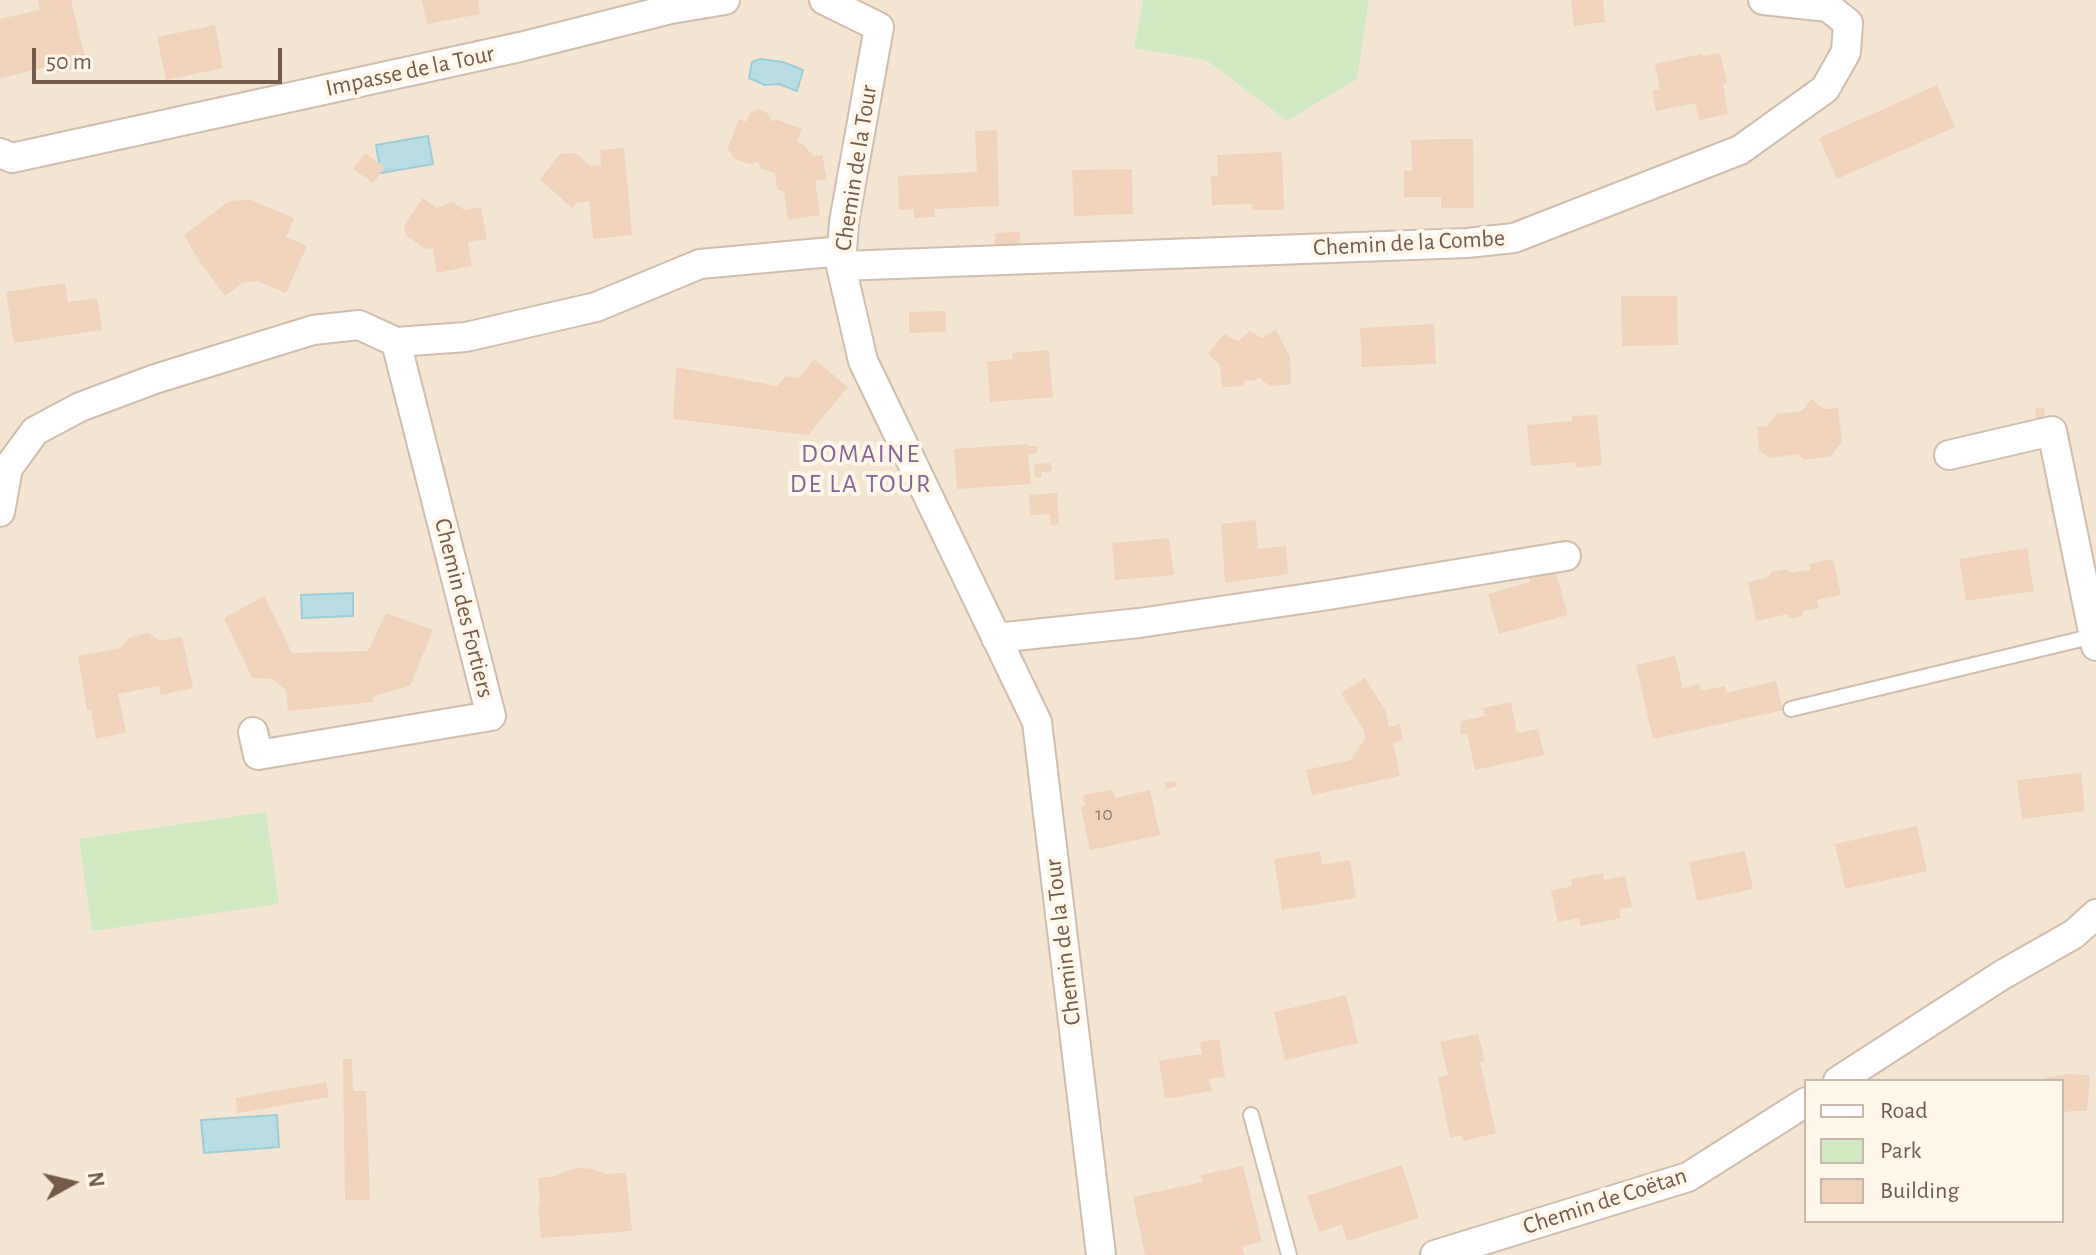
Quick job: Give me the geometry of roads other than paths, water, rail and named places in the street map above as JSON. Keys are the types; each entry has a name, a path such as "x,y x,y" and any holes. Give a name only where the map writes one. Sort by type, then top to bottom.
{"street":[{"name":"Impasse de la Tour","path":"0,153 12,158 520,47 671,9 725,0"},
{"name":"Chemin de la Tour","path":"824,0 879,27 844,222 842,258 863,361 1037,722 1101,1255"},
{"name":"Chemin de la Combe","path":"842,258 1467,243 1514,238 1740,150 1825,89 1846,52 1848,23 1828,7 1763,0"},
{"path":"0,512 8,468 35,431 80,407 155,379 313,330 359,325 396,342 466,337 596,307 700,264 842,258"},
{"name":"Chemin des Fortiers","path":"253,732 258,755 491,716 396,342"},
{"path":"1949,455 2052,431 2095,641"},
{"path":"996,638 1153,621 1566,556"},
{"path":"1841,1079 2002,975 2074,934 2096,914"},
{"name":"Chemin de Coëtan","path":"1435,1255 1688,1177 1804,1103"}],"lane":[{"path":"1791,709 2095,641"},
{"path":"1251,1115 1289,1255"}],"water":[{"path":"760,59 783,62 803,70 797,91 779,84 765,85 749,78 752,62"},
{"path":"428,136 433,164 381,173 376,145"},
{"path":"353,593 353,616 302,618 301,595"},
{"path":"277,1115 279,1147 204,1153 201,1120"}],"district":[{"name":"DOMAINE DE LA TOUR","path":"861,469"}]}
